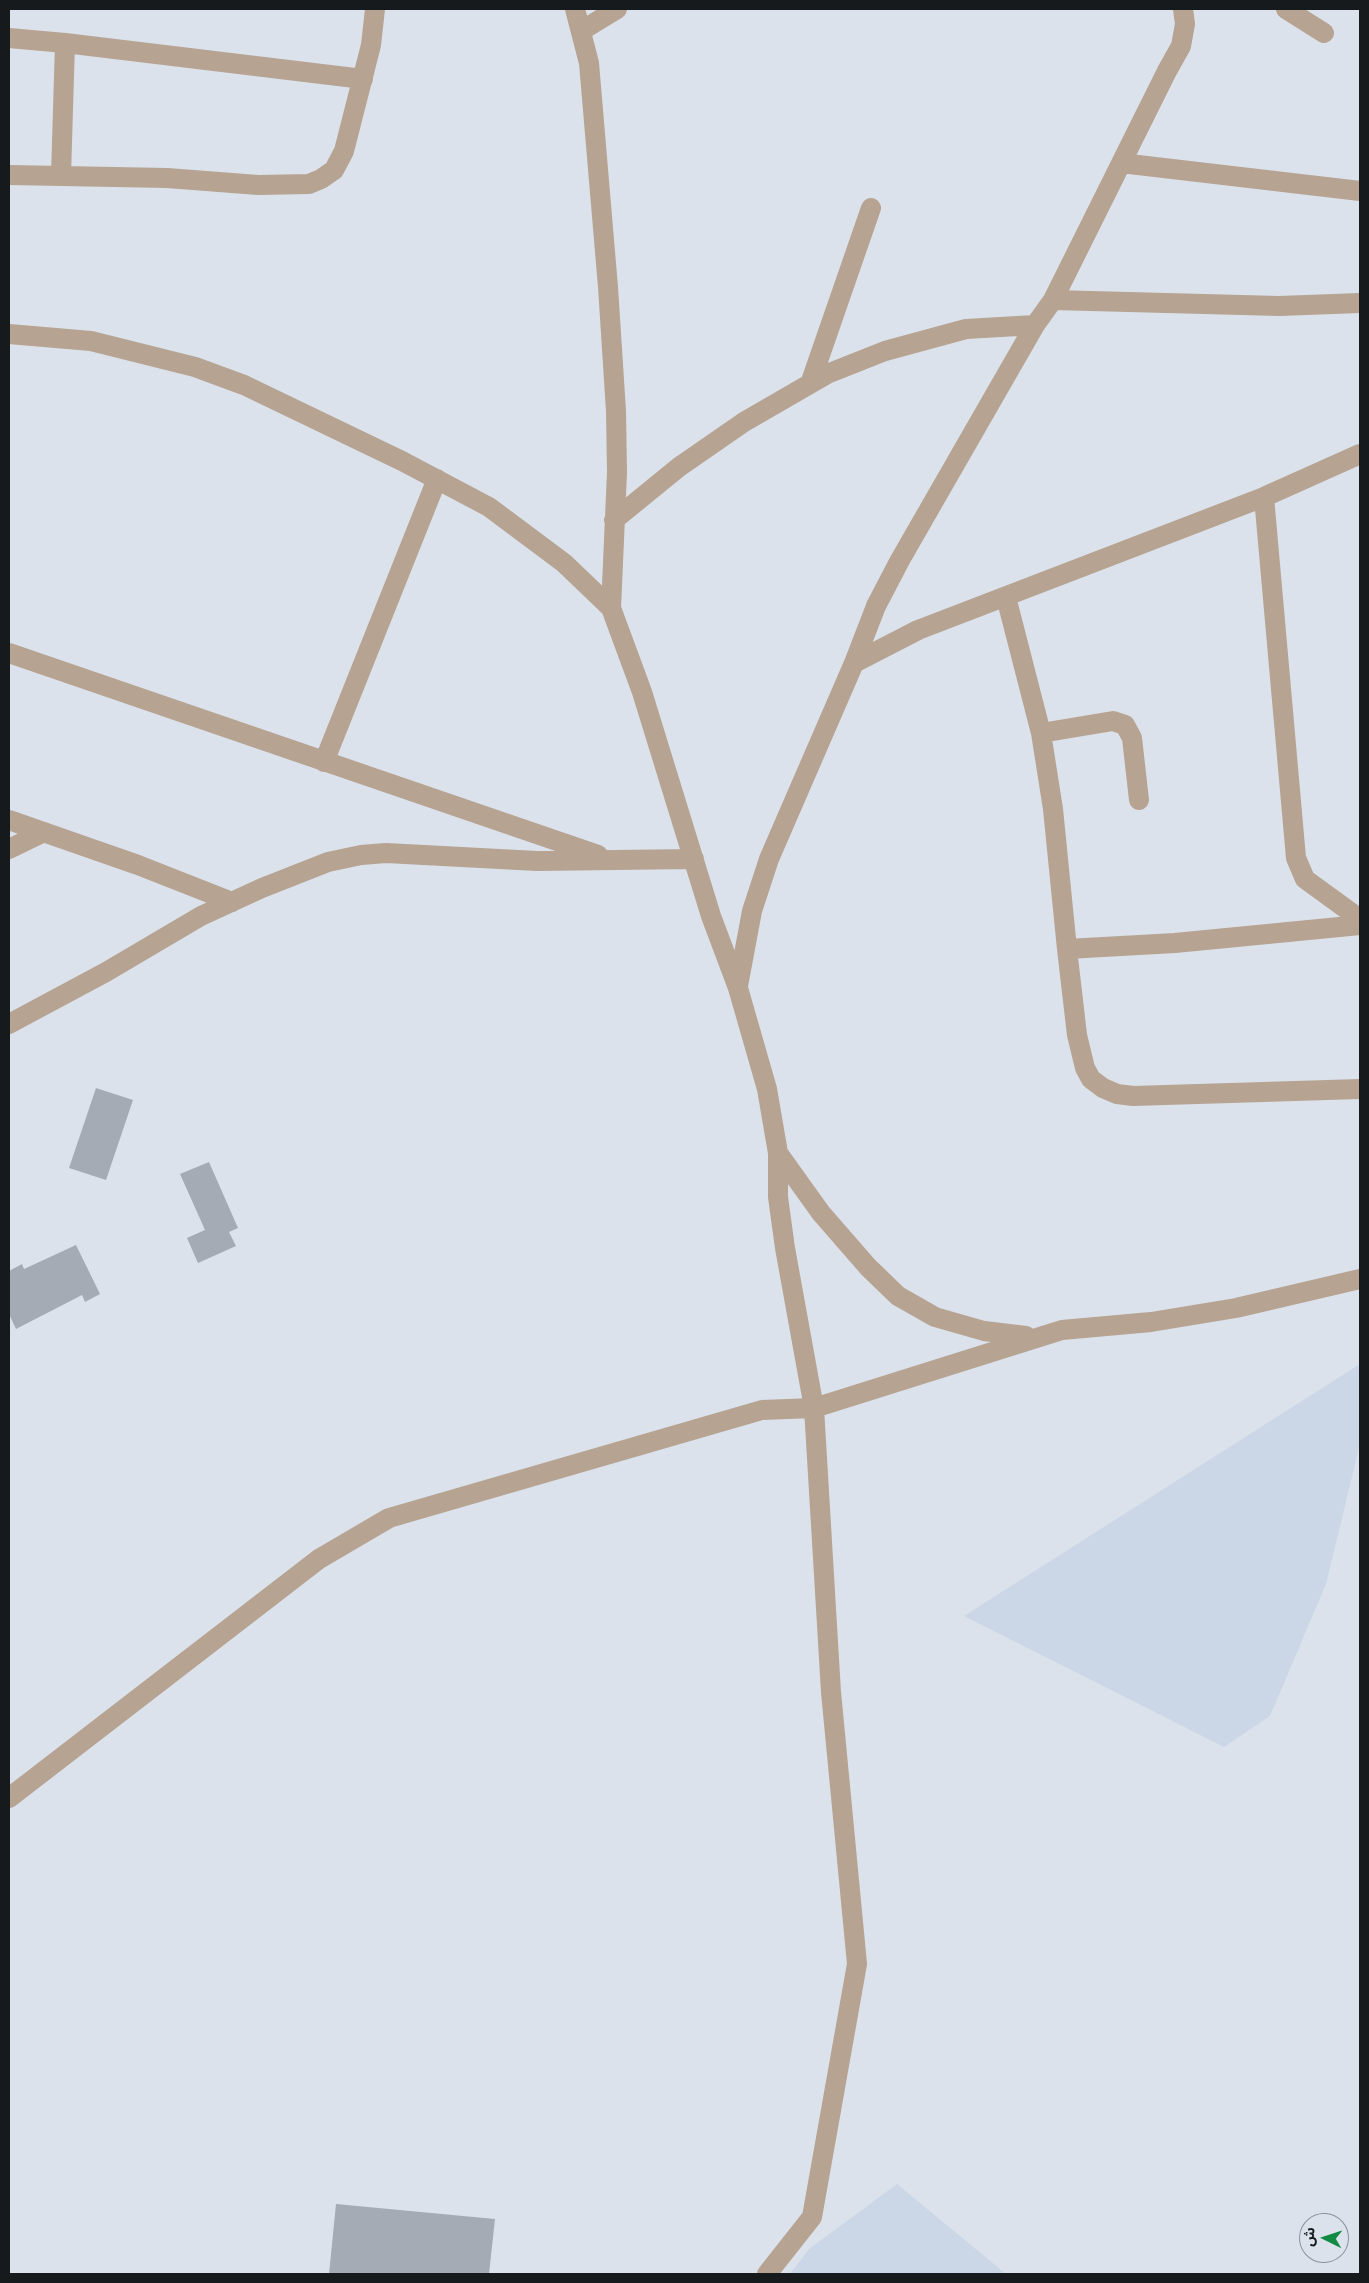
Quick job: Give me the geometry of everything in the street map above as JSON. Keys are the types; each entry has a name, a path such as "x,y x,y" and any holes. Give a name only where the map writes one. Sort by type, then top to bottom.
{"street":[{"path":"9,175 167,178 258,185 308,184 334,170 344,151 363,79 375,9"},
{"path":"575,9 589,62 608,287 617,472 610,608 642,692 711,916 738,988 767,1088 778,1153 778,1197 785,1248 814,1408 831,1692 857,1964 812,2217 767,2274"},
{"path":"581,31 617,9"},
{"path":"738,988 752,911 769,859 854,664 876,606 900,560 1036,325 1053,300 1182,46 1185,24 1183,9"},
{"path":"1286,9 1324,33"},
{"path":"9,38 363,79"},
{"path":"61,176 64,43"},
{"path":"1121,163 1360,191"},
{"path":"810,384 871,208"},
{"path":"1053,300 1279,306 1360,303"},
{"path":"614,520 679,467 744,422 827,374 885,351 966,329 1036,325"},
{"path":"9,334 91,341 195,367 253,389 489,507 532,537 564,563 610,608"},
{"path":"854,664 918,630 1264,497 1360,454"},
{"path":"324,762 436,479"},
{"path":"1264,497 1296,858 1305,879 1360,919"},
{"path":"1006,597 1041,733 1053,809 1077,1035 1085,1068 1091,1079 1103,1088 1117,1094 1133,1096 1360,1089"},
{"path":"9,654 613,860"},
{"path":"1041,733 1102,722 1125,725 1132,738 1139,800"},
{"path":"9,820 138,865 232,902"},
{"path":"9,849 44,832"},
{"path":"9,1024 106,972 201,916 328,862 361,855 386,853 537,861 694,859"},
{"path":"1067,949 1204,940 1360,925"},
{"path":"778,1153 821,1213 868,1267 898,1296 935,1317 984,1331 1033,1337"},
{"path":"9,1798 319,1558 389,1518 762,1410 814,1408 1033,1337 1062,1330 1152,1322 1236,1308 1360,1279"}],"shaded area":[{"path":"1360,1364 1360,1444 1326,1584 1270,1716 1224,1747 964,1616"},
{"path":"897,2184 1006,2274 790,2274 809,2249"}],"building":[{"path":"96,1088 133,1100 106,1180 69,1168"},
{"path":"209,1162 238,1228 229,1232 236,1246 198,1263 187,1238 205,1230 180,1174"},
{"path":"76,1245 100,1294 85,1302 82,1295 16,1329 9,1314 9,1271 22,1264 24,1269"},
{"path":"336,2204 495,2219 489,2274 329,2274"}]}
